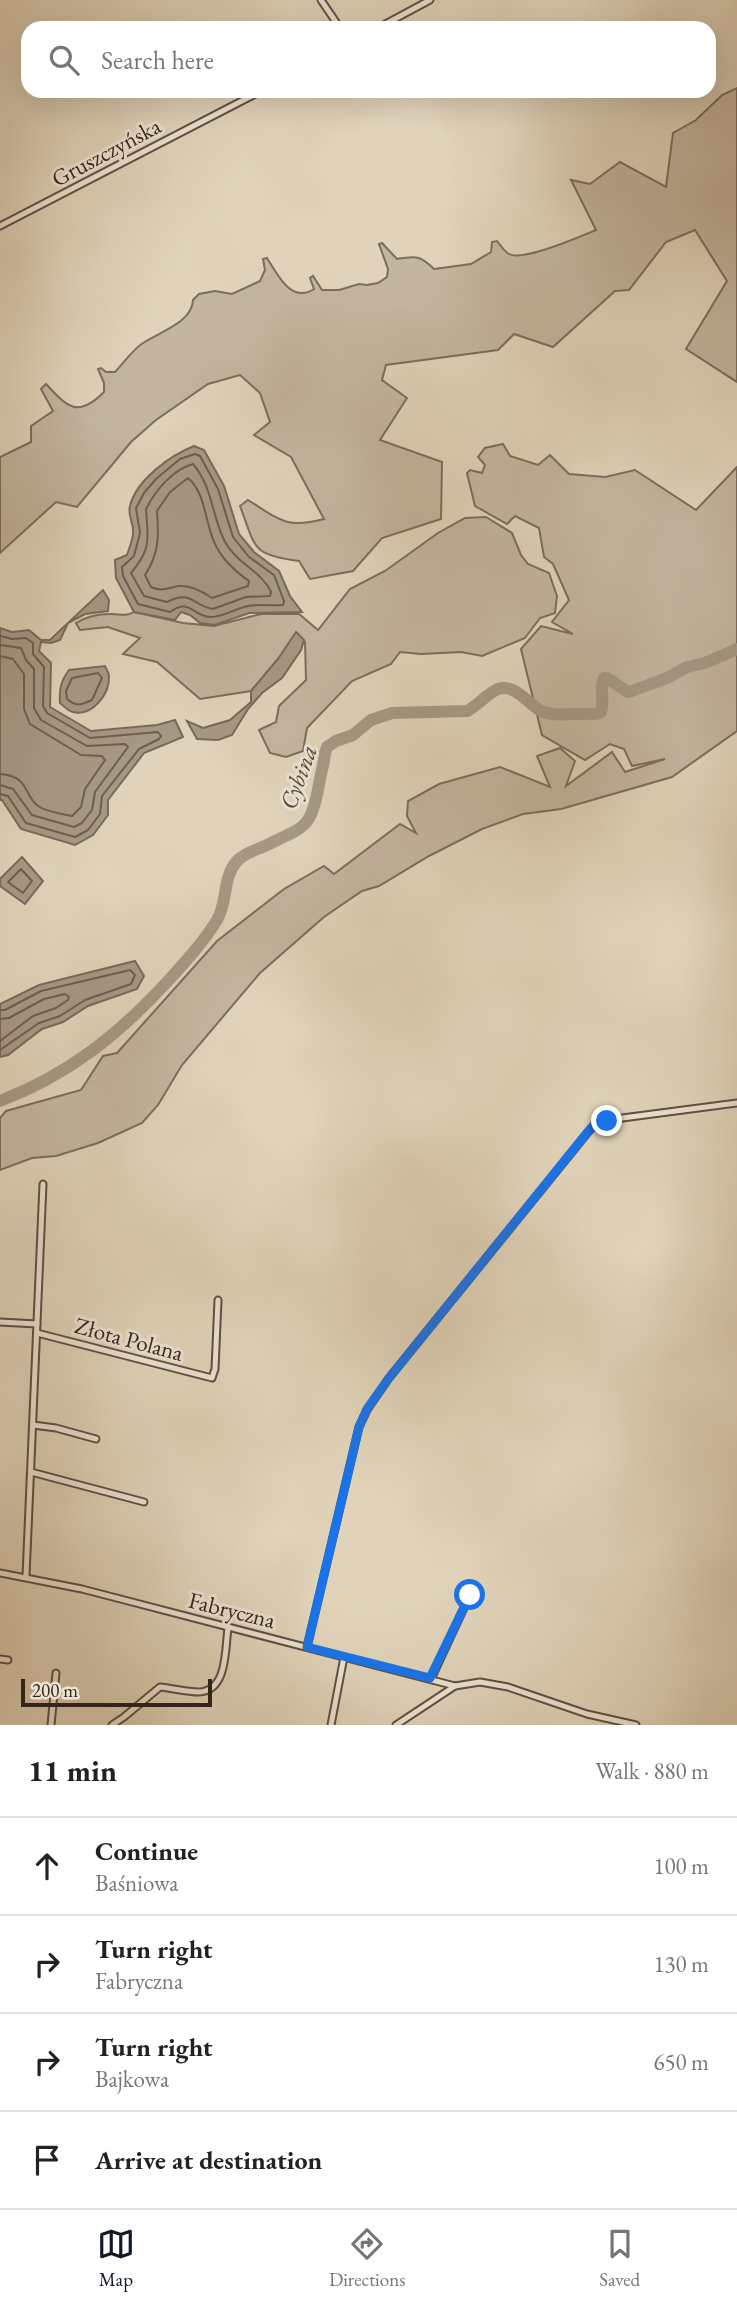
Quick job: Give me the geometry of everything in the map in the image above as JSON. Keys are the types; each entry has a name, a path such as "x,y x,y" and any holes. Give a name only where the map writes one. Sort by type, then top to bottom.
{"street":[{"path":"321,0 335,21"},
{"path":"392,21 430,0"},
{"name":"Gruszczyńska","path":"0,226 246,98"},
{"path":"307,1647 359,1427 367,1409 389,1378 590,1129 607,1121 737,1104"},
{"path":"26,1576 43,1184"},
{"name":"Złota Polana","path":"37,1333 212,1378 215,1369 218,1300"},
{"path":"0,1322 37,1324"},
{"path":"33,1425 96,1439"},
{"path":"31,1472 144,1502"},
{"name":"Fabryczna","path":"0,1573 26,1576 455,1686"},
{"path":"430,1678 470,1595"},
{"path":"112,1725 160,1687 198,1692 212,1688 219,1681 222,1672 228,1628"},
{"path":"331,1725 344,1657"},
{"path":"0,1660 8,1660"},
{"path":"51,1725 56,1673"},
{"path":"396,1725 455,1686 480,1682 508,1687 587,1714 636,1725"}],"shaded area":[{"path":"737,88 737,382 686,349 727,281 695,230 666,242 629,290 615,291 553,347 514,334 498,350 386,365 382,380 407,398 380,440 442,462 441,519 382,538 353,571 310,579 299,561 263,552 253,540 240,506 248,500 268,513 292,523 324,519 291,457 254,435 270,422 260,393 240,375 208,384 156,420 131,442 77,507 56,502 0,553 0,457 31,442 31,426 53,411 41,389 46,384 67,404 74,407 87,405 104,392 104,383 98,369 115,372 139,346 181,321 199,294 215,291 232,294 260,281 265,270 263,259 267,258 280,279 292,290 306,293 314,289 310,278 313,276 322,290 339,290 359,284 378,283 387,277 388,269 379,244 382,243 397,259 417,258 434,269 471,264 491,252 492,242 497,241 509,254 516,256 552,247 596,230 571,180 590,184 620,162 666,187 673,133 696,120 722,95"},
{"path":"503,444 510,456 538,465 550,455 569,474 605,477 635,470 696,510 737,467 737,731 672,777 561,809 523,814 482,829 379,886 362,891 324,917 260,973 182,1065 158,1105 142,1123 98,1143 56,1156 32,1158 0,1170 0,1118 6,1111 81,1090 103,1056 117,1053 217,941 284,889 324,866 334,874 400,824 416,833 407,816 408,801 439,784 500,767 550,787 537,756 560,748 575,761 566,786 612,752 625,772 665,759 632,766 624,749 610,744 585,760 542,735 521,649 541,626 573,634 552,622 569,600 553,564 544,557 539,528 515,516 507,524 475,506 467,473 470,470 482,473 485,465 478,457 485,448"},
{"path":"486,517 512,533 528,564 549,573 557,596 555,613 540,618 525,638 482,656 461,652 400,652 391,664 352,681 307,728 303,751 286,757 270,753 259,730 276,722 279,706 306,680 305,642 297,633 251,691 200,699 157,662 123,654 140,638 108,627 80,630 76,623 97,615 125,615 134,612 183,623 214,626 261,614 299,614 318,630 350,589 385,571 438,533 465,518"}],"water":[{"path":"194,446 204,450 224,486 239,534 254,552 279,571 290,596 302,612 249,613 215,625 200,623 181,612 175,620 134,612 116,578 115,560 127,555 132,541 130,506 139,487 147,478 175,456"},
{"path":"103,590 109,600 108,611 85,614 68,623"},
{"path":"68,623 60,640 41,642 39,651 51,663 50,707 91,731 157,725 175,720 183,737 144,753 108,800 108,815 93,835 75,845 21,829 0,800 0,628 12,632 29,630 41,640 50,640"},
{"path":"296,632 304,640 301,650 282,678 262,693 248,709 232,735 218,740 197,739 187,721 203,728 230,720 251,702 251,691"},
{"path":"105,666 109,683 103,697 93,708 80,713 73,712 60,703 61,685 69,670"},
{"path":"22,857 43,881 25,904 0,886 0,879"},
{"path":"135,961 144,976 137,989 88,1006 63,1022 42,1029 8,1055 0,1057 0,1004 39,985"}],"waterway":[{"name":"Cybina","path":"0,1101 48,1079 91,1052 130,1019 167,982 217,920 223,906 229,875 237,861 297,830 309,819 327,747 336,741 353,735 371,720 392,713 467,711 494,691 504,688 516,692 547,713 596,714 601,712 602,708 604,678 628,692 737,649"}],"route":[{"path":"470,1595 430,1678 307,1647 359,1427 367,1409 389,1378 590,1129 607,1121"}]}
